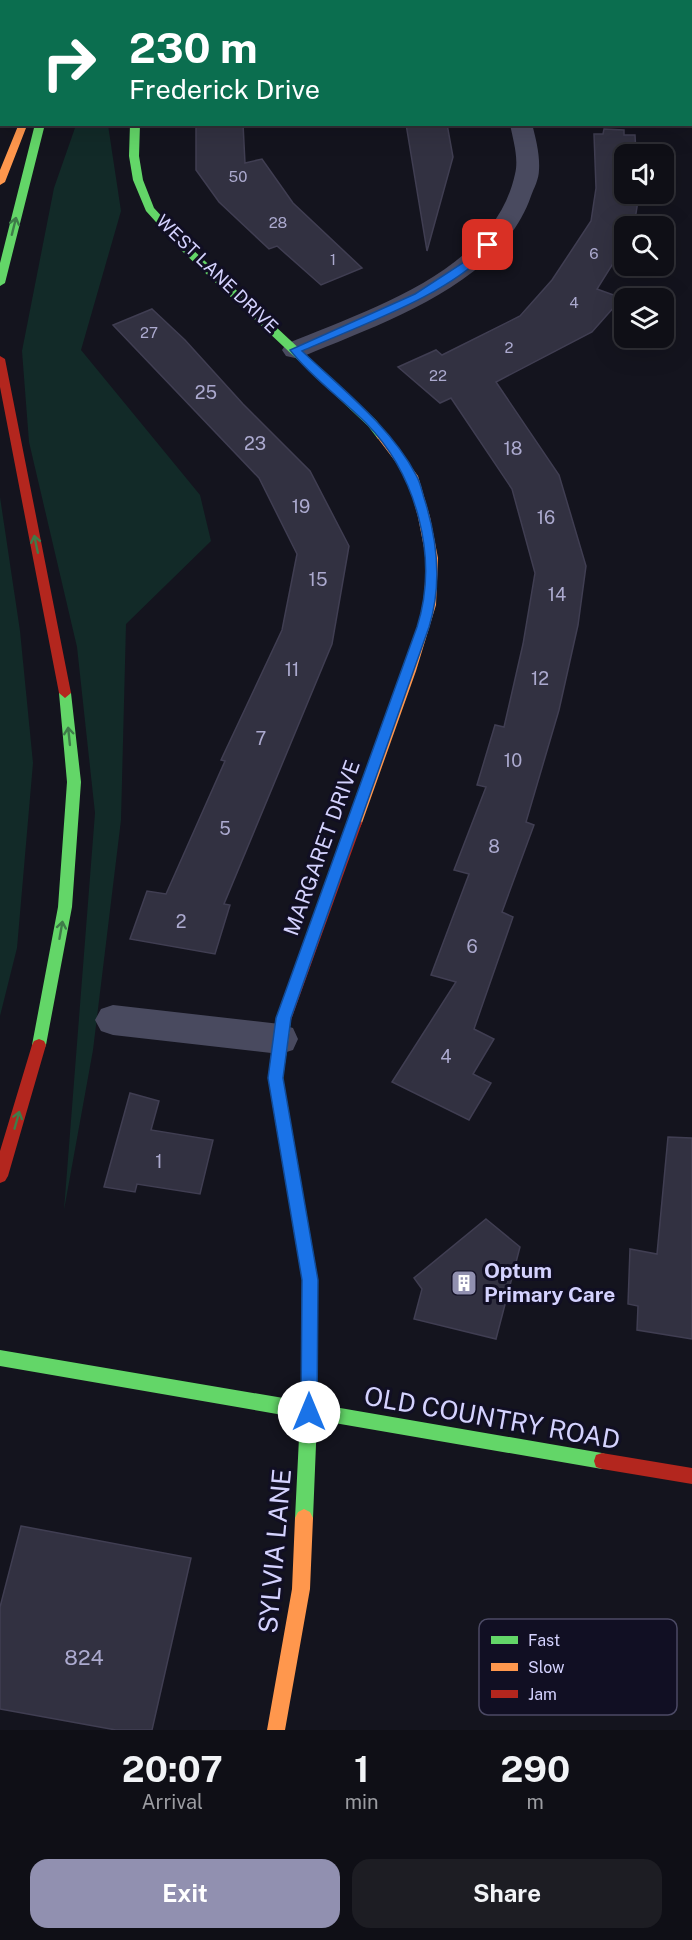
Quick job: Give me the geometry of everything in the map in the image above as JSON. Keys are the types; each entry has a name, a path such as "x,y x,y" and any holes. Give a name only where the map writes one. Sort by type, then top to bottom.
{"main road":[{"path":"0,182 21,126"},
{"path":"0,283 39,126"},
{"name":"WEST LANE DRIVE","path":"135,126 134,156 138,180 149,209 187,250 295,350"},
{"name":"MARGARET DRIVE","path":"295,350 372,423 412,477 424,517 432,558 430,605 410,670 284,1018 280,1039 276,1078 310,1280 309,1412"},
{"path":"0,359 63,675 74,782 65,907 43,1030 0,1176"},
{"name":"OLD COUNTRY ROAD","path":"0,1358 692,1476"},
{"name":"SYLVIA LANE","path":"276,1730 301,1589 309,1412"}],"street":[{"path":"295,350 418,296 475,259 512,216 524,184 527,173 521,126"},
{"path":"113,1020 280,1039"}],"green space":[{"path":"76,126 108,126 121,211 81,350 200,495 211,541 126,624 121,820 93,1050 64,1210 95,813 77,647 29,442 22,351 54,188"},
{"path":"0,497 20,631 33,763 17,948 0,1016"}],"building":[{"path":"196,126 243,126 245,163 262,159 293,203 362,268 321,285 277,246 269,249 219,202 196,170"},
{"path":"406,126 447,126 453,157 427,251"},
{"path":"604,129 624,130 624,135 635,135 635,144 614,144 614,204 637,204 636,216 614,216 614,262 597,289 614,295 614,307 592,332 496,382 559,475 586,566 578,625 559,710 526,822 534,825 502,912 513,917 474,1029 494,1039 473,1074 491,1083 469,1120 392,1082 456,982 431,975 469,874 454,870 486,787 477,785 495,725 504,727 523,644 535,573 512,489 451,398 440,403 398,367 436,350 442,355 520,316 552,280 591,221 596,188 594,134 603,134"},
{"path":"152,309 185,340 243,404 310,471 349,546 332,644 224,904 230,905 215,954 130,939 147,891 166,894 225,761 221,760 282,630 297,554 259,478 113,325"},
{"path":"130,1093 159,1101 151,1130 213,1140 200,1194 137,1184 135,1192 104,1187"},
{"path":"668,1137 692,1138 692,1339 637,1330 638,1306 628,1304 630,1249 657,1254"},
{"name":"Optum Primary Care","path":"486,1219 520,1247 496,1339 414,1319 422,1289 414,1278"},
{"path":"21,1526 191,1558 152,1730 116,1730 0,1709 0,1607"}],"traffic: fast":[{"path":"0,283 39,126"},
{"path":"135,126 134,156 138,180 149,209 187,250 372,423 382,436"},
{"path":"39,1045 65,907 74,782 65,693"},
{"path":"284,1020 276,1078 310,1280 309,1411 304,1518"},
{"path":"0,1358 602,1461"}],"traffic: slow":[{"path":"0,182 21,128"},
{"path":"355,823 410,671 430,605 432,558 424,517 412,476 382,436"},
{"path":"276,1730 301,1589 304,1518"}],"traffic: jam":[{"path":"0,359 65,693"},
{"path":"284,1020 355,823"},
{"path":"0,1176 39,1045"},
{"path":"602,1461 692,1476"}],"place":[{"name":"Optum Primary Care","path":"464,1283"}],"route":[{"path":"309,1412 310,1280 276,1078 280,1039 284,1018 370,773 410,670 430,605 432,558 424,517 412,477 372,423 295,350 418,296 475,259 488,245"}]}
